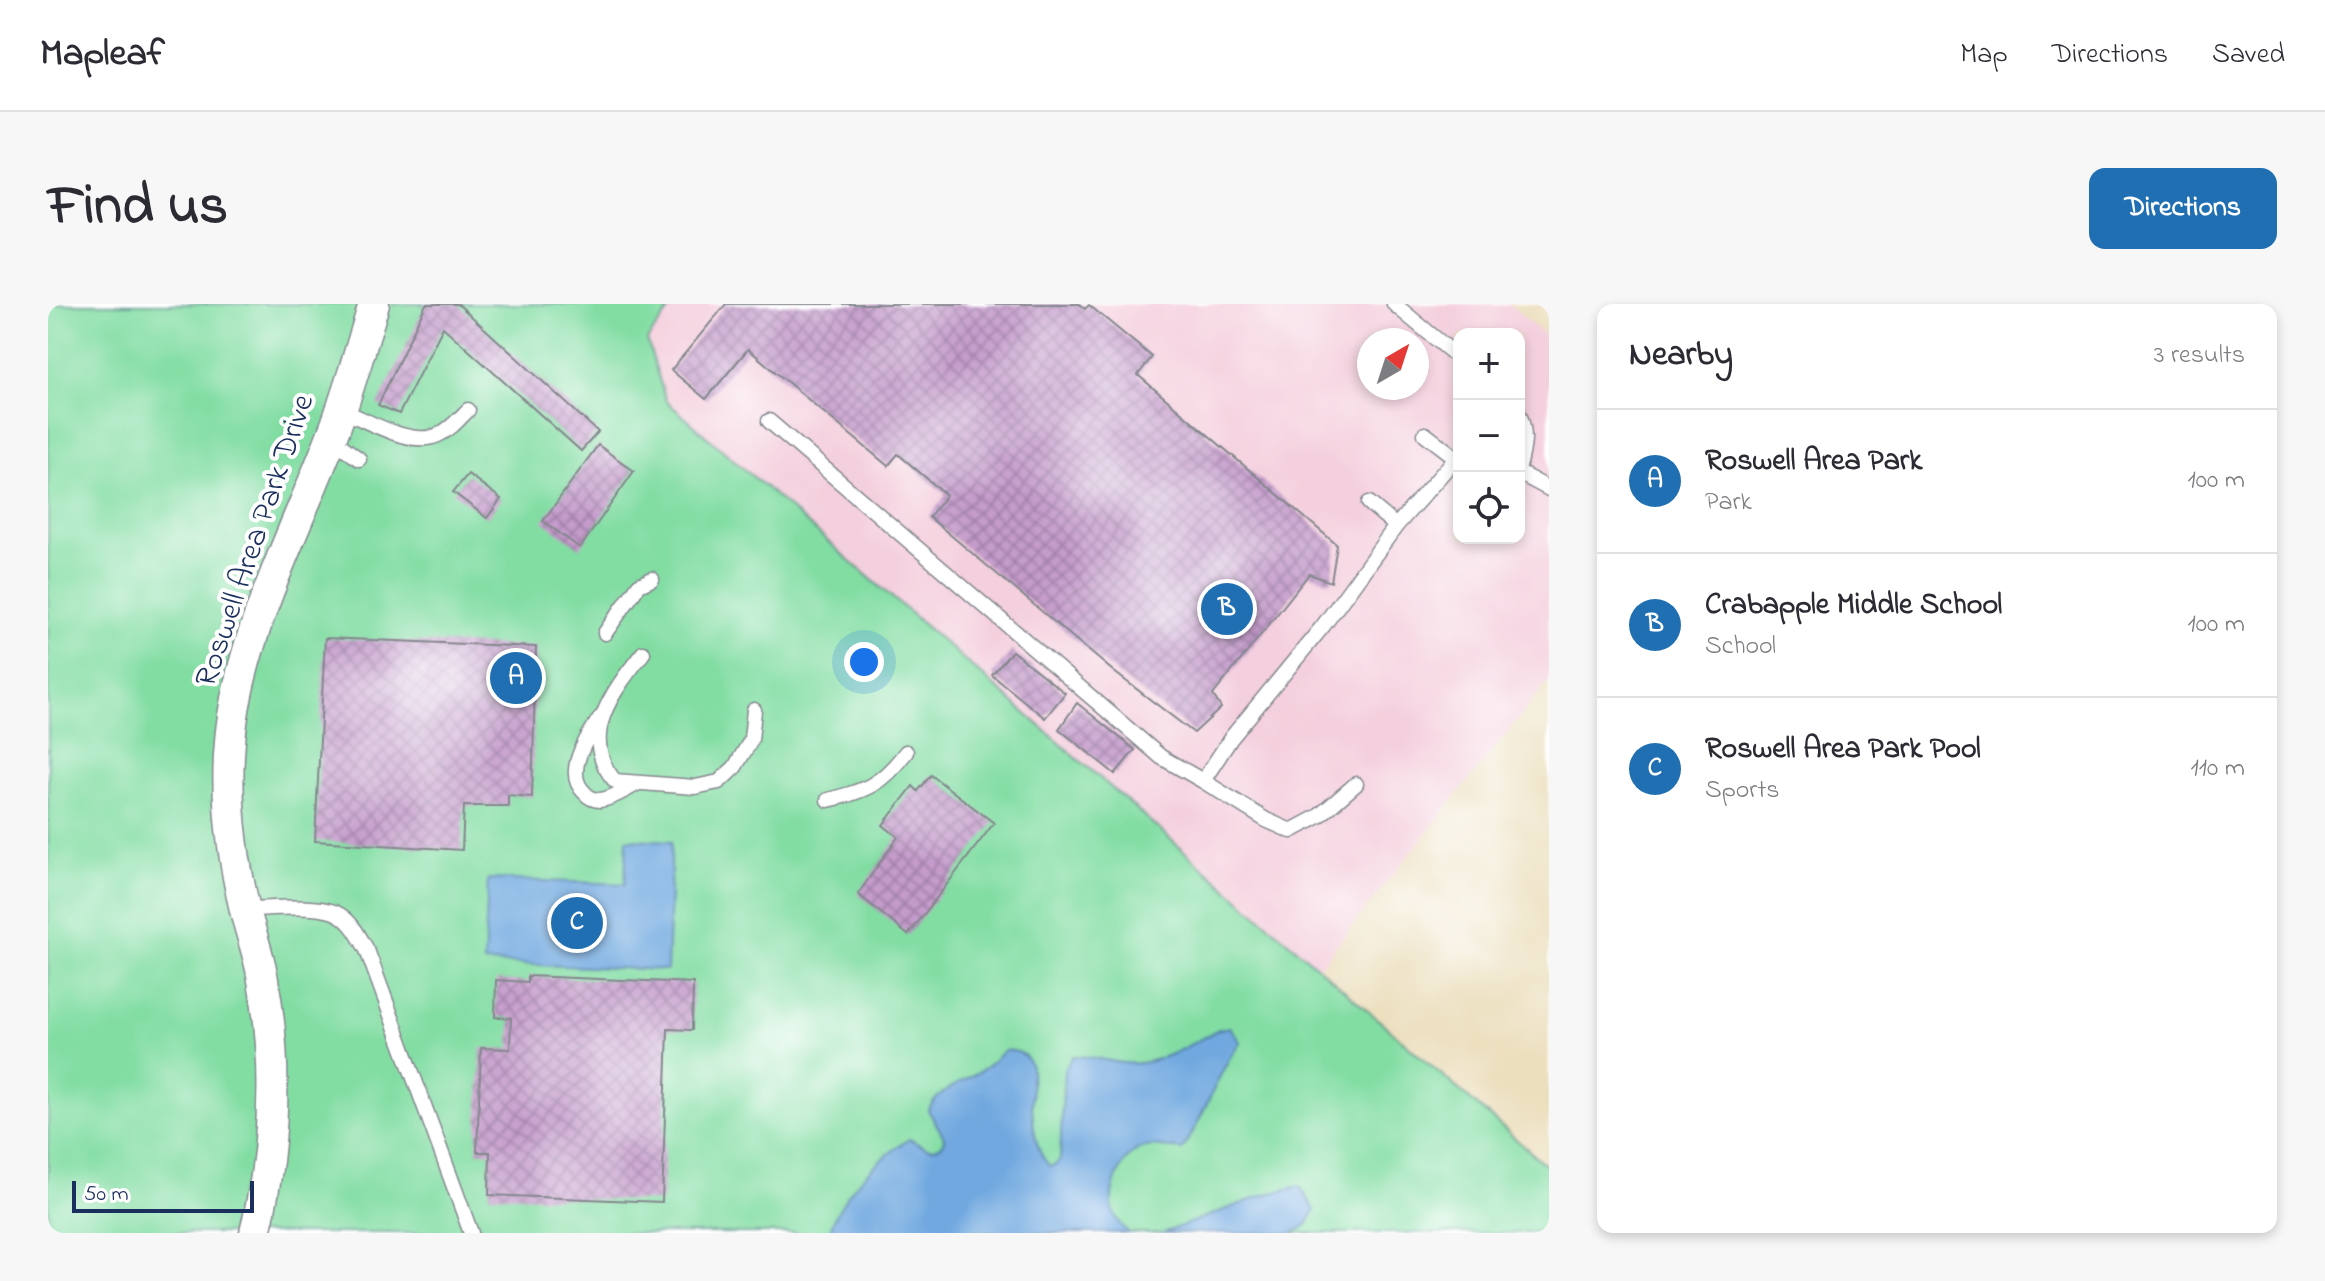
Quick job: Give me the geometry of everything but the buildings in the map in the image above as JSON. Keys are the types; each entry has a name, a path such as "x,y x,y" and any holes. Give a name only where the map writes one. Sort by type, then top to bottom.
{"street":[{"name":"Roswell Area Park Drive","path":"255,1233 266,1188 273,1082 271,1033 262,972 235,858 228,798 230,740 240,675 336,424 374,304"}],"lane":[{"path":"1394,304 1453,353"},
{"path":"336,424 424,440 447,430 468,410"},
{"path":"769,421 1161,757 1266,820 1291,831 1319,816 1356,784"},
{"path":"336,424 359,459"},
{"path":"1425,434 1453,457"},
{"path":"1203,781 1231,738 1323,626 1396,526 1453,464"},
{"path":"1522,472 1549,489"},
{"path":"1369,503 1396,526"},
{"path":"605,633 639,585 652,579"},
{"path":"636,785 601,800 593,799 580,788 576,768 585,740 610,697 643,653"},
{"path":"600,718 599,744 609,775 615,781 636,785 695,787 724,779 751,740 754,710"},
{"path":"828,800 863,792 878,784 906,752"},
{"path":"245,909 325,909 339,914 351,925 367,950 471,1233"}],"shaded area":[{"path":"674,304 1509,304 1549,339 1549,680 1319,967 666,401 647,340"}],"green space":[{"path":"48,304 674,304 647,340 666,401 1549,1168 1549,1233 48,1233"}],"water":[{"path":"627,839 672,841 667,970 484,963 488,879 625,884"},
{"path":"1230,1027 1240,1042 1182,1150 1144,1147 1130,1156 1119,1171 1112,1206 1118,1221 1129,1233 829,1233 850,1192 883,1158 909,1139 930,1148 943,1144 944,1137 928,1110 933,1102 985,1068 1004,1050 1021,1053 1031,1067 1035,1134 1043,1158 1050,1166 1060,1159 1064,1069 1073,1056 1124,1063 1149,1061 1173,1053 1219,1029"},
{"path":"1300,1186 1315,1210 1307,1225 1293,1233 1163,1233 1264,1195"}],"place":[{"name":"Crabapple Middle School","path":"1227,609"},
{"name":"Roswell Area Park","path":"516,678"},
{"name":"Roswell Area Park Pool","path":"577,923"}]}
